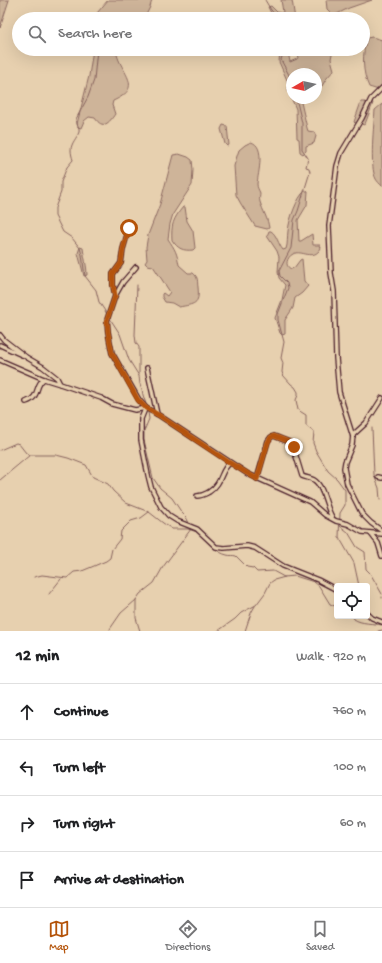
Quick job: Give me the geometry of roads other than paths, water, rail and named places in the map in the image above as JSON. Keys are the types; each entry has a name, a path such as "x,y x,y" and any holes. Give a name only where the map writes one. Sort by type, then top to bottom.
{"street":[{"path":"352,438 339,392 329,226 337,166 341,153 362,118 371,99 382,88"},
{"path":"115,296 113,274 121,263 129,228"},
{"path":"136,267 123,282 115,296 107,320 112,353 138,400 145,409"},
{"path":"0,336 26,357"},
{"path":"0,345 43,367 57,378 60,384"},
{"path":"0,360 44,379 101,398 112,404 135,410 145,409 157,414 230,463 257,479 310,502 332,518 348,524 362,532 382,534"},
{"path":"147,368 157,414"},
{"path":"26,402 33,399 39,382 44,379"},
{"path":"382,398 366,423 356,431 352,438 350,450 344,462 347,484 362,514 382,531"},
{"path":"145,409 141,419 141,440 148,475 151,487 161,507 168,516 197,529 216,547 224,548 247,546 254,548 283,566 318,580 334,588"},
{"path":"257,479 268,442 271,437 274,436 292,443 302,476 314,480 318,484 325,498 327,510 332,518"},
{"path":"197,496 204,495 217,487 224,470 230,463"},
{"path":"371,533 378,543 382,556"},
{"path":"370,616 382,622"}],"waterway":[{"path":"265,0 273,12"},
{"path":"96,56 94,80 88,97 76,119 79,132 71,147 73,160 67,167 61,182 61,192 55,208 55,216 63,232 72,238 80,248 85,276 96,290 99,302 107,314"},
{"path":"282,56 281,60 286,69"},
{"path":"297,104 302,123 302,149 308,158 306,167 309,168 310,172 294,220 291,248 279,271 280,276 287,283 288,288 278,314 278,320 284,342 281,358 283,363 282,372 298,392 296,400 298,410 306,415 306,426 314,432 313,443 316,451 328,471 337,479 345,490 345,505 340,513 339,537 354,563 358,583"},
{"path":"137,285 135,335 136,343 139,347 139,375"},
{"path":"109,317 120,334 129,360 139,376 147,407"},
{"path":"148,412 149,419 144,431 144,440 153,478 160,488 172,498 190,525"},
{"path":"372,428 374,475 379,488 380,500"},
{"path":"0,450 16,443 30,455 56,455 86,465 93,477 108,484 126,503 149,512 172,529 188,529 197,532"},
{"path":"0,480 30,455"},
{"path":"34,577 42,575 67,578 74,572 82,571 106,561 110,558 112,549 120,539 121,531 131,521 141,518 149,512"},
{"path":"340,526 348,532 357,547 365,552 366,569 370,573 382,594"},
{"path":"110,629 121,613 136,600 140,594 154,583 163,567 191,528"},
{"path":"204,538 217,550 227,555 236,556 247,567 253,568 257,572 273,571 284,577 295,576 314,582 319,586 330,604 334,606"},
{"path":"218,631 241,613 256,605 270,583 274,580 285,577"},
{"path":"49,594 61,579"},
{"path":"136,600 136,618 140,631"},
{"path":"245,631 255,606"},
{"path":"354,619 360,622 382,625"},
{"path":"378,631 382,630"}]}
